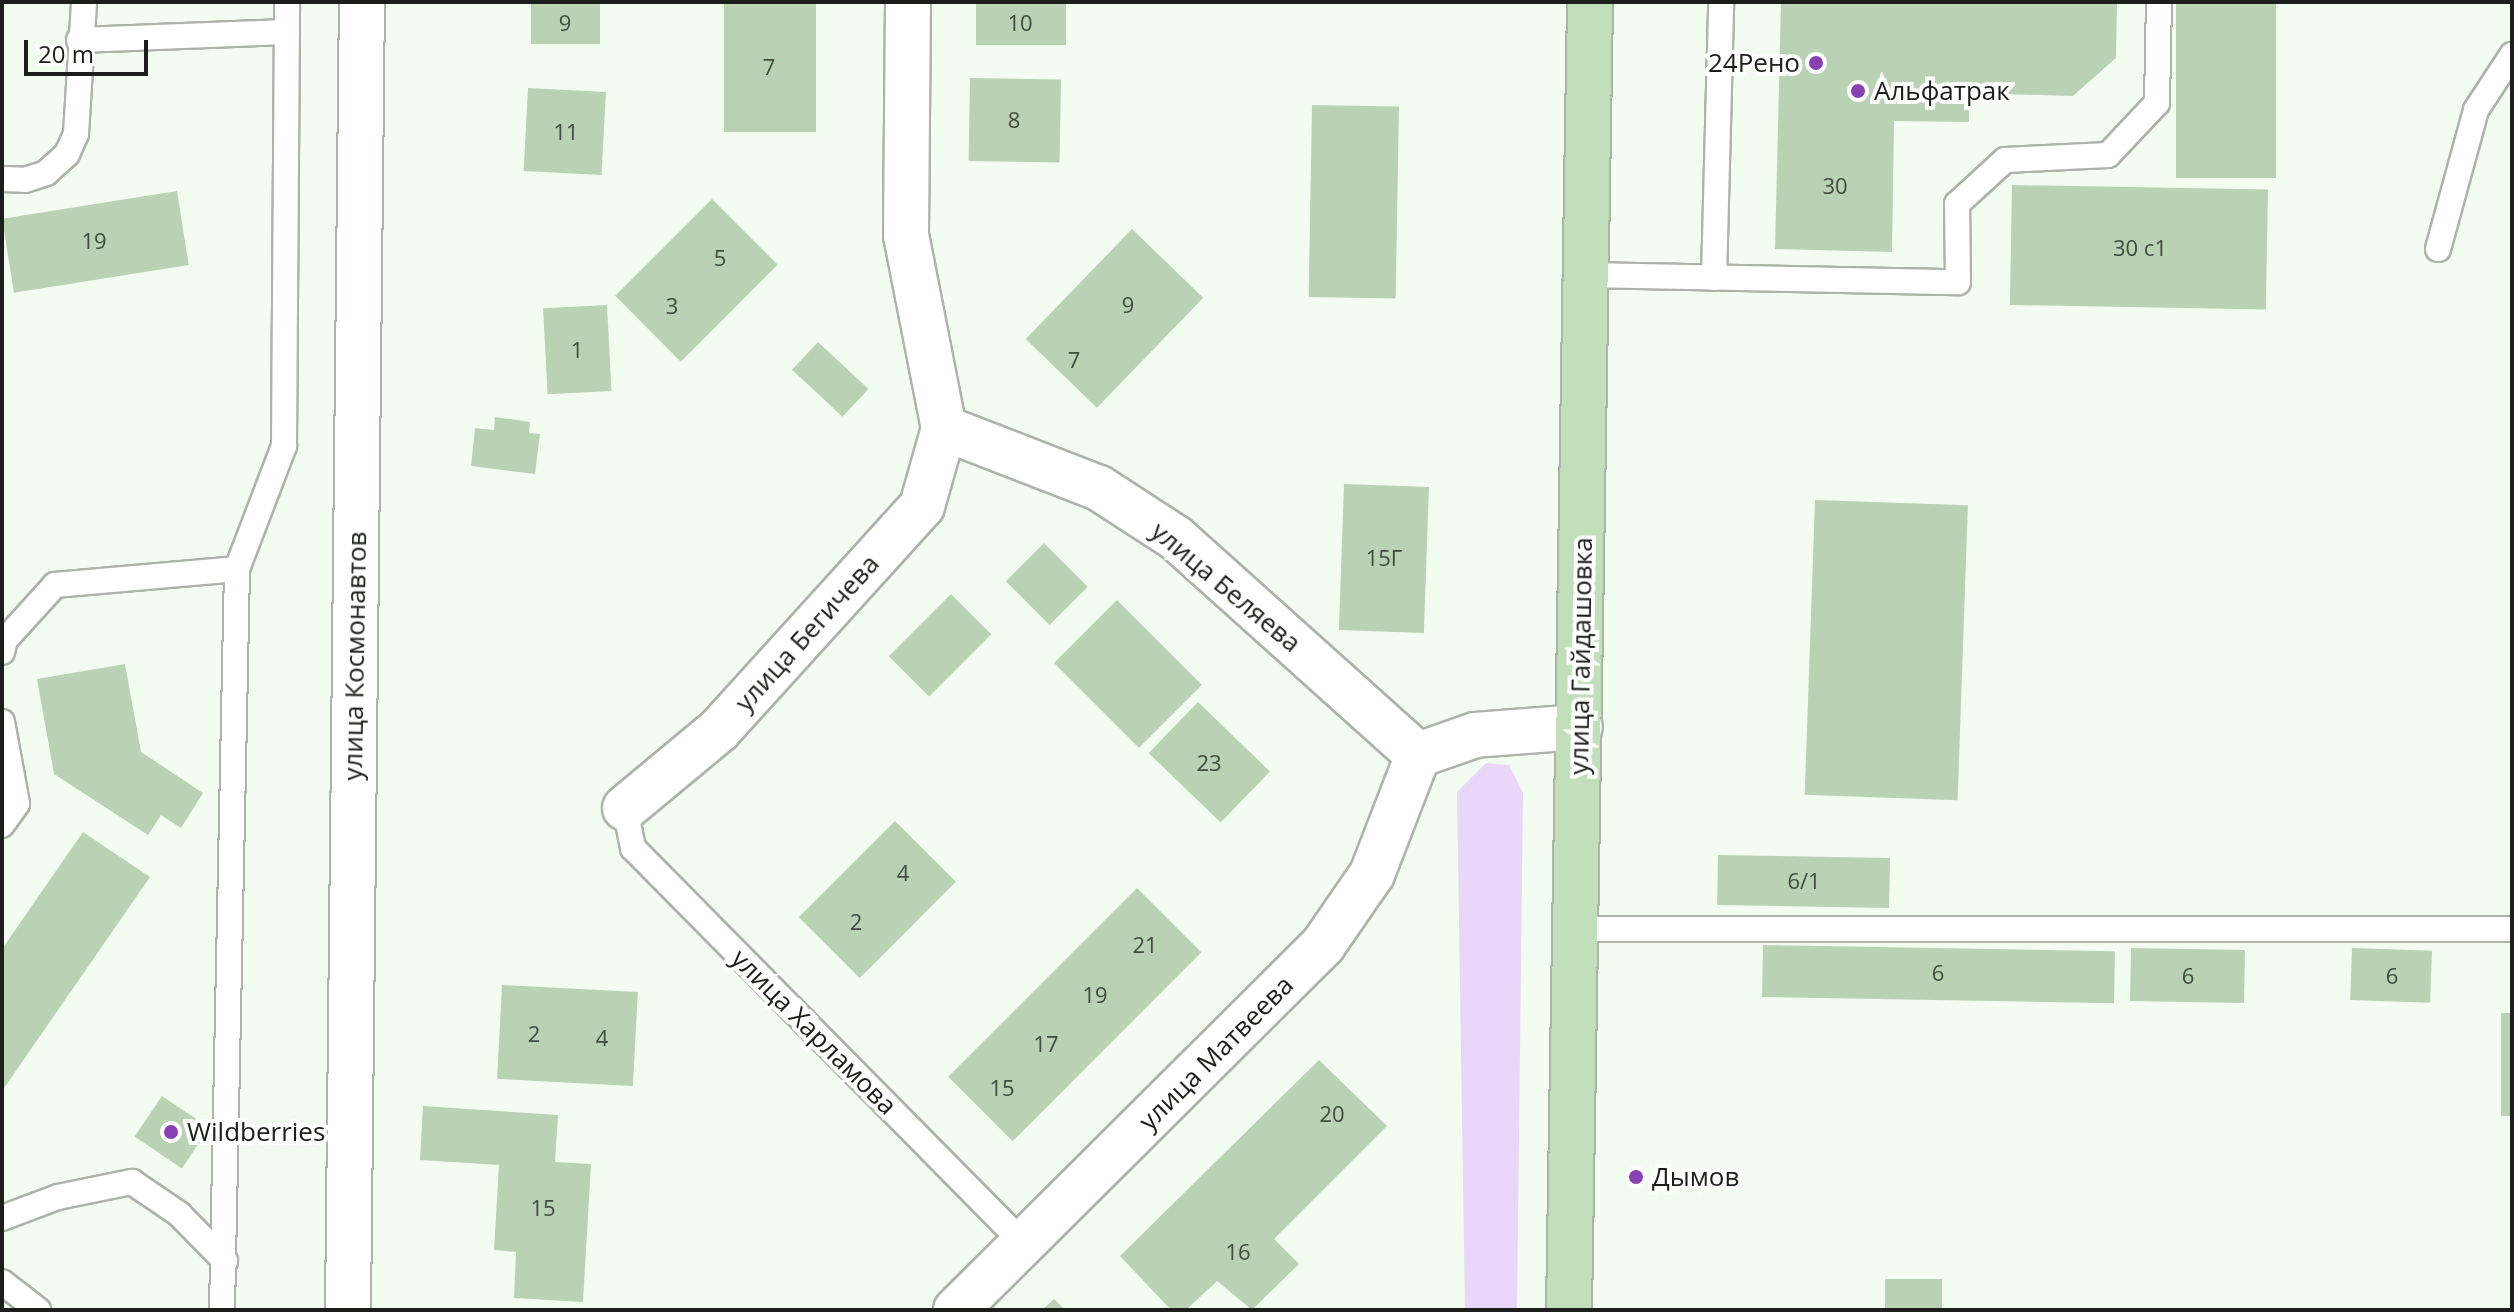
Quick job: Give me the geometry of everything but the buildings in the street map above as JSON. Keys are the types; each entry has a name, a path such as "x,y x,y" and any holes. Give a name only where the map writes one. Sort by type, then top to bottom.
{"main road":[{"name":"улица Гайдашовка","path":"1569,1310 1590,2"}],"street":[{"name":"улица Космонавтов","path":"348,1310 362,2"},
{"path":"908,2 906,235 944,428"},
{"name":"улица Беляева","path":"944,428 1099,488 1176,538 1418,755"},
{"name":"улица Бегичева","path":"625,808 719,730 922,506 944,428"},
{"path":"1418,755 1475,735 1580,727"},
{"name":"улица Матвеева","path":"956,1310 1025,1245 1323,945 1372,874 1418,755"}],"lane":[{"path":"2,179 25,180 46,173 67,154 76,134 79,40 84,2"},
{"path":"222,1310 237,569 284,446 287,2"},
{"path":"1714,278 1721,2"},
{"path":"1585,275 1958,282 1957,204 2005,160 2108,155 2157,103 2159,2"},
{"path":"79,40 287,32"},
{"path":"2438,249 2476,110 2512,55"},
{"path":"2,652 5,640 55,585 237,569"},
{"path":"2,722 17,804 2,825"},
{"name":"улица Харламова","path":"625,808 633,848 1025,1245"},
{"path":"1576,929 2512,929"},
{"path":"2,1218 58,1197 132,1182 179,1214 225,1261"},
{"path":"2,1282 38,1310"}],"shaded area":[{"path":"1486,763 1509,765 1523,793 1517,1310 1465,1310 1457,792"}],"place":[{"name":"24Рено","path":"1816,63"},
{"name":"Альфатрак","path":"1858,91"},
{"name":"Wildberries","path":"171,1132"},
{"name":"Дымов","path":"1636,1177"}]}
